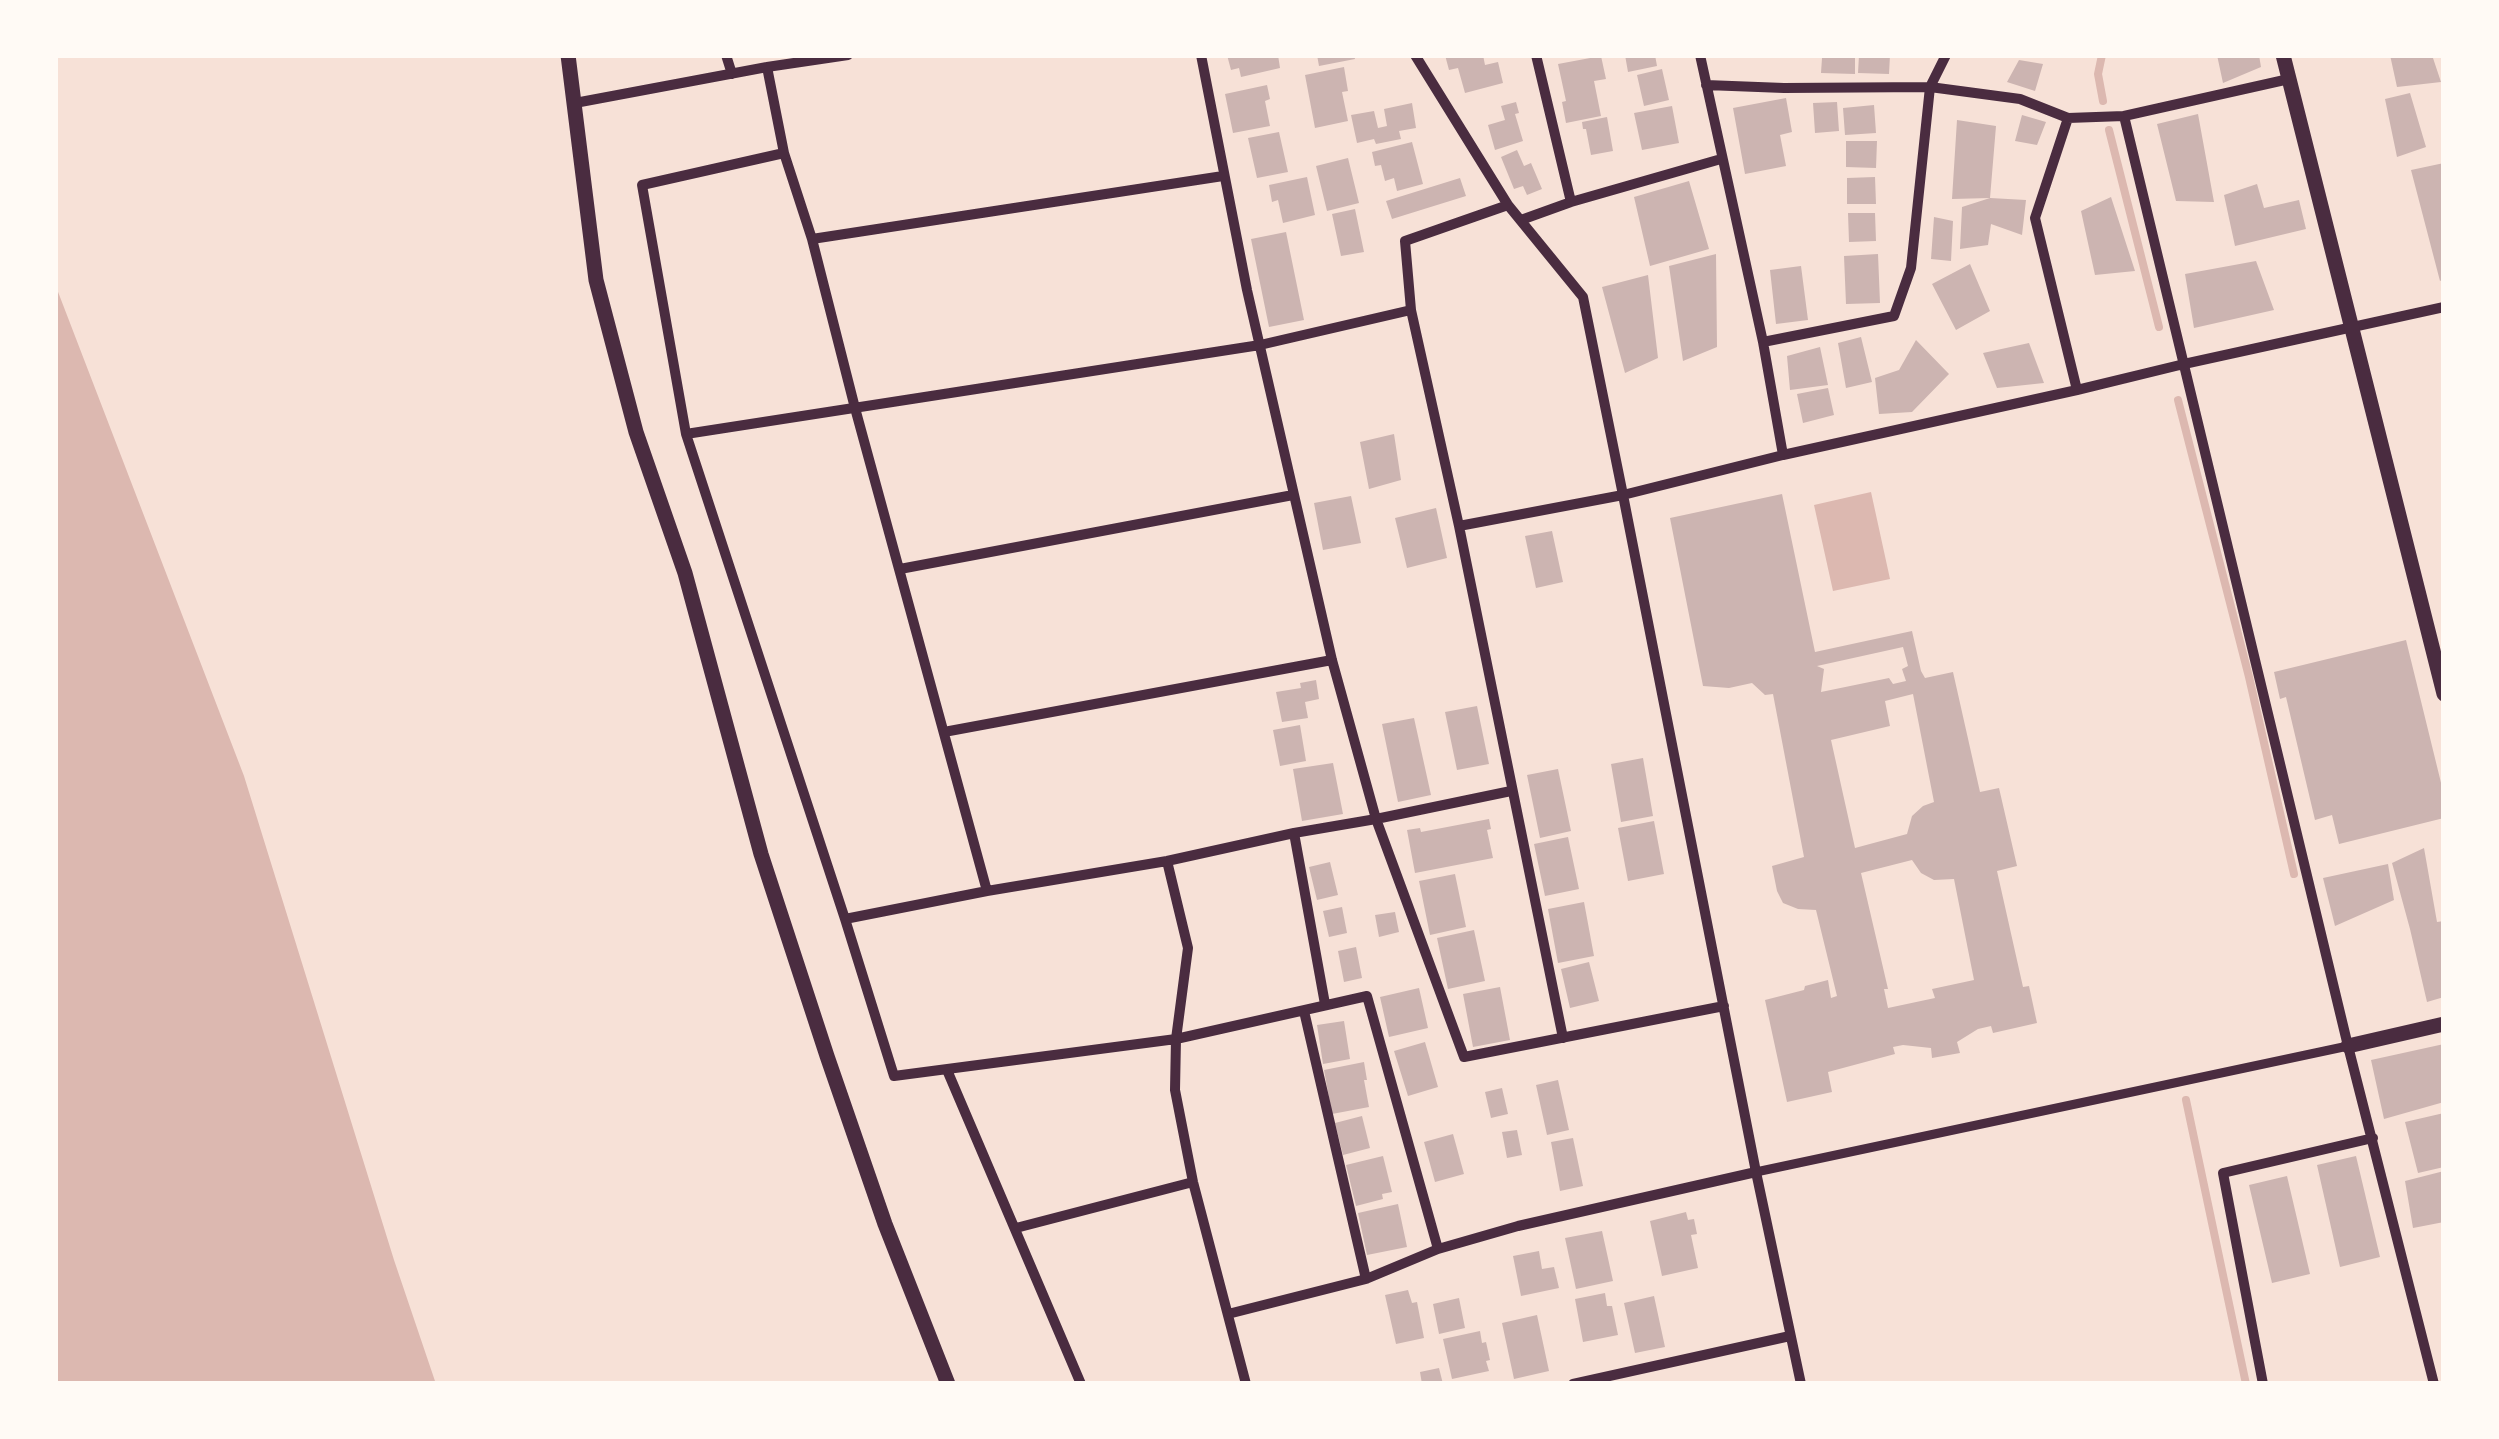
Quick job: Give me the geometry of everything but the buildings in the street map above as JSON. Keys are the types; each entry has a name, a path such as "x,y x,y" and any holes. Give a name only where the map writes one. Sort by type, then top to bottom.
{"street":[{"path":"568,55 596,280 636,432 684,573 761,854 821,1038 885,1224 948,1384"},
{"path":"726,55 732,74"},
{"path":"575,103 848,55"},
{"path":"1201,55 1223,176 1332,660 1376,819 1464,1057 1724,1006"},
{"path":"1414,55 1508,205 1583,296 1801,1384"},
{"path":"1536,55 1571,202"},
{"path":"1700,55 1764,342 1783,455"},
{"path":"1764,342 1894,316 1911,268 1930,87 1946,55"},
{"path":"2284,55 2444,694"},
{"path":"767,67 784,153 812,239 987,891"},
{"path":"1706,86 1930,87 2020,99 2068,118 2124,116 2289,79"},
{"path":"2124,116 2348,1046 2434,1384"},
{"path":"2068,118 2035,218 2077,390"},
{"path":"784,153 642,185 686,434 894,1076 1176,1039 1367,996 1438,1249"},
{"path":"1520,220 1721,159"},
{"path":"812,239 1223,176"},
{"path":"1508,205 1405,241 1410,310 1460,526 1563,1038"},
{"path":"1460,526 1622,495 1783,455 2444,307"},
{"path":"686,434 1260,345 1410,310"},
{"path":"900,569 1293,496"},
{"path":"944,732 1332,660"},
{"path":"845,920 987,891 1167,862 1511,790"},
{"path":"1294,833 1324,1004"},
{"path":"1167,862 1188,948 1176,1039 1175,1090 1192,1182 1246,1384"},
{"path":"1304,1011 1366,1278"},
{"path":"1228,1314 1366,1278 1438,1249 1518,1226 2444,1024"},
{"path":"946,1070 1081,1384"},
{"path":"2263,1384 2224,1172 2373,1138"},
{"path":"1016,1228 1192,1182"},
{"path":"1572,1384 1618,1379 1790,1336"}],"shaded area":[{"path":"55,284 244,776 436,1384 55,1384"},
{"path":"1871,492 1890,579 1833,591 1814,505"}],"waterway":[{"path":"2102,55 2098,74 2103,101"},
{"path":"2109,130 2159,327"},
{"path":"2178,400 2249,677 2294,874"},
{"path":"2186,1100 2246,1384"}]}
